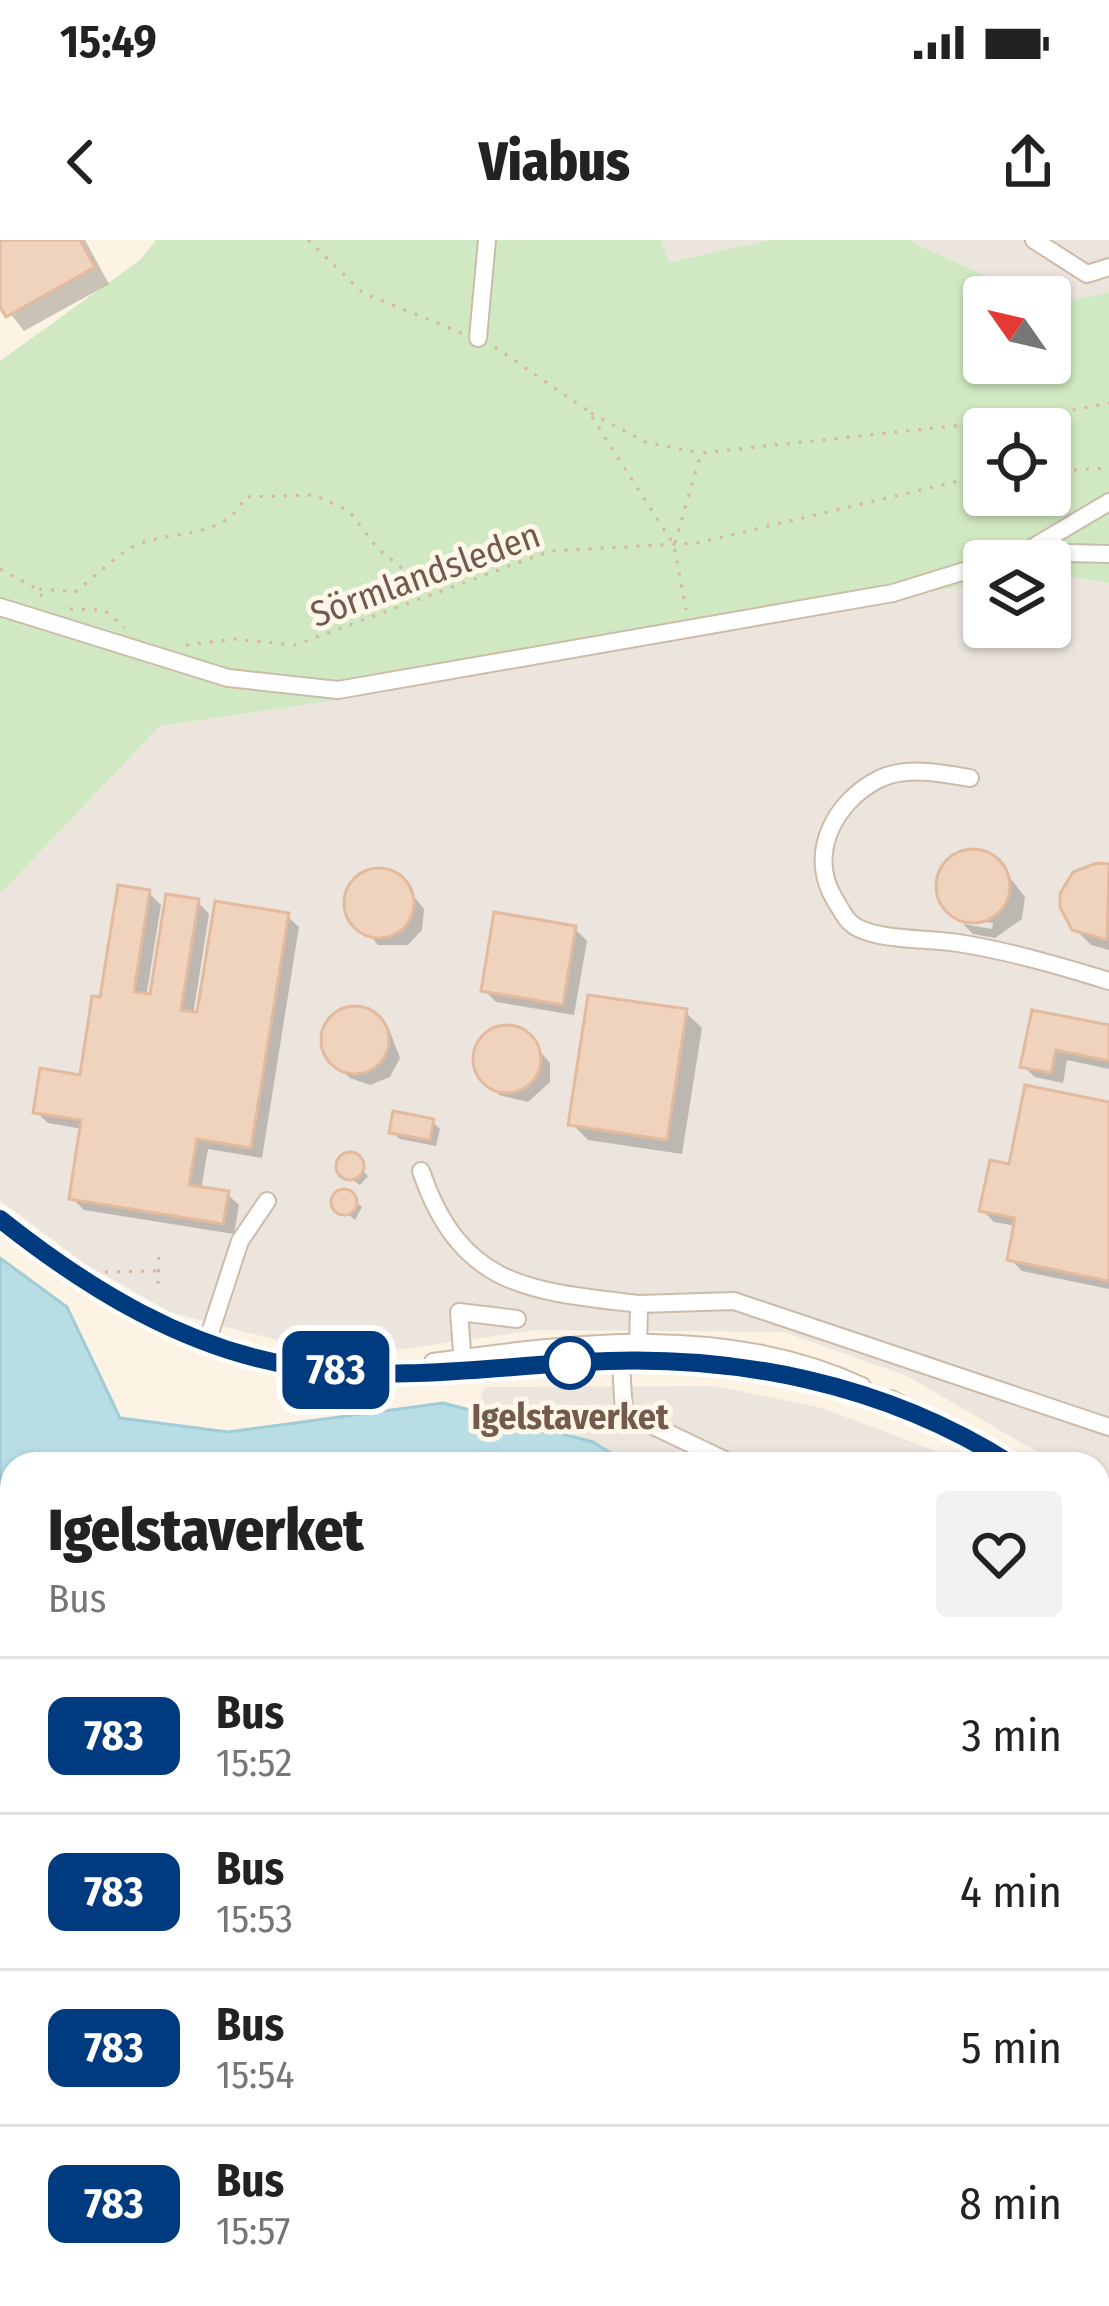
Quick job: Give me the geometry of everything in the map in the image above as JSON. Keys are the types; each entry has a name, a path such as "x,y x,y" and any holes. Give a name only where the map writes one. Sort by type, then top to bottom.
{"street":[{"path":"478,338 488,240"},
{"path":"1034,240 1087,274 1109,267"},
{"path":"1042,540 1082,513 1109,502"},
{"path":"1071,553 1109,554"},
{"path":"0,607 228,678 338,690 893,593 963,571"},
{"path":"970,778 931,771 884,776 856,794 830,824 822,859 827,886 847,920 862,931 963,944 1109,981"},
{"path":"421,1171 455,1242 491,1273 551,1293 639,1304 734,1301 1109,1427"},
{"path":"206,1342 240,1241 267,1201"},
{"path":"0,1219 94,1287 206,1342 301,1368 363,1372 629,1351 761,1352 836,1374 989,1452"},
{"path":"639,1304 624,1412 708,1452"},
{"path":"463,1365 459,1312 517,1319"}],"path":[{"path":"308,240 363,292 478,338 588,412 645,442 701,453 1037,417 1109,403"},
{"path":"588,412 674,545 689,629"},
{"path":"674,545 701,453"},
{"path":"1071,470 1109,468"},
{"name":"Sörmlandsleden","path":"181,646 233,639 295,645 550,551 674,545 963,480"},
{"path":"0,569 37,589 74,592 131,548 201,532 238,511 244,497 314,495 349,511 377,548 420,583 442,592"},
{"path":"37,589 50,609"},
{"path":"68,610 104,610 125,628"},
{"path":"158,1284 159,1254"},
{"path":"94,1287 106,1269 158,1271"}],"shaded area":[{"path":"661,240 770,240 668,262"},
{"path":"908,240 1109,240 1109,292 1071,300 1071,276 985,276"},
{"name":"Igelstaverket","path":"1071,577 1109,583 1109,1452 1037,1452 907,1376 784,1332 535,1330 404,1349 284,1342 170,1312 85,1264 0,1200 0,894 160,726 337,700 963,586 963,648 1071,648"},
{"path":"714,1386 822,1408 938,1452 609,1452 593,1442 476,1411 485,1387"}],"green space":[{"path":"156,240 661,240 669,262 770,240 908,240 985,276 963,276 963,384 1071,384 1071,300 1109,292 1109,583 1071,577 1071,540 963,540 963,586 337,700 160,726 0,894 0,361 140,260"}],"water":[{"path":"0,1258 67,1307 120,1418 228,1432 443,1403 593,1442 609,1452 0,1452"}],"building":[{"path":"0,240 80,240 95,267 6,317 0,307"},
{"path":"973,849 987,851 999,860 1008,872 1008,900 999,912 987,921 973,923 959,921 947,912 938,900 936,886 938,872 947,860 959,851"},
{"path":"1109,864 1107,940 1072,930 1060,907 1060,894 1073,872"},
{"path":"379,868 404,878 414,903 404,928 379,938 354,928 344,903 354,878"},
{"path":"118,885 150,890 134,992 150,994 166,894 199,899 181,1010 197,1012 215,901 289,913 251,1148 197,1139 189,1185 229,1191 223,1224 69,1199 81,1120 33,1113 40,1068 80,1075 92,996 100,997"},
{"path":"494,912 576,926 563,1005 481,991"},
{"path":"588,995 687,1009 667,1140 568,1125"},
{"path":"355,1006 379,1016 389,1040 379,1064 355,1074 331,1064 321,1040 331,1016"},
{"path":"1032,1010 1109,1025 1109,1061 1056,1050 1051,1073 1020,1067"},
{"path":"507,1025 531,1035 541,1059 531,1083 507,1093 483,1083 473,1059 483,1035"},
{"path":"1025,1085 1109,1102 1109,1281 1007,1260 1015,1218 979,1211 990,1160 1009,1164"},
{"path":"393,1111 434,1119 430,1140 389,1133"},
{"path":"350,1152 360,1156 364,1166 360,1176 350,1180 340,1176 336,1166 340,1156"},
{"path":"344,1189 357,1202 344,1215 331,1202"}],"bus line":[{"name":"783","path":"0,1219 123,1305 182,1333 260,1359 301,1368 363,1372 690,1360 758,1370 899,1403 992,1452"}],"place":[{"name":"Igelstaverket","path":"570,1363"}]}
